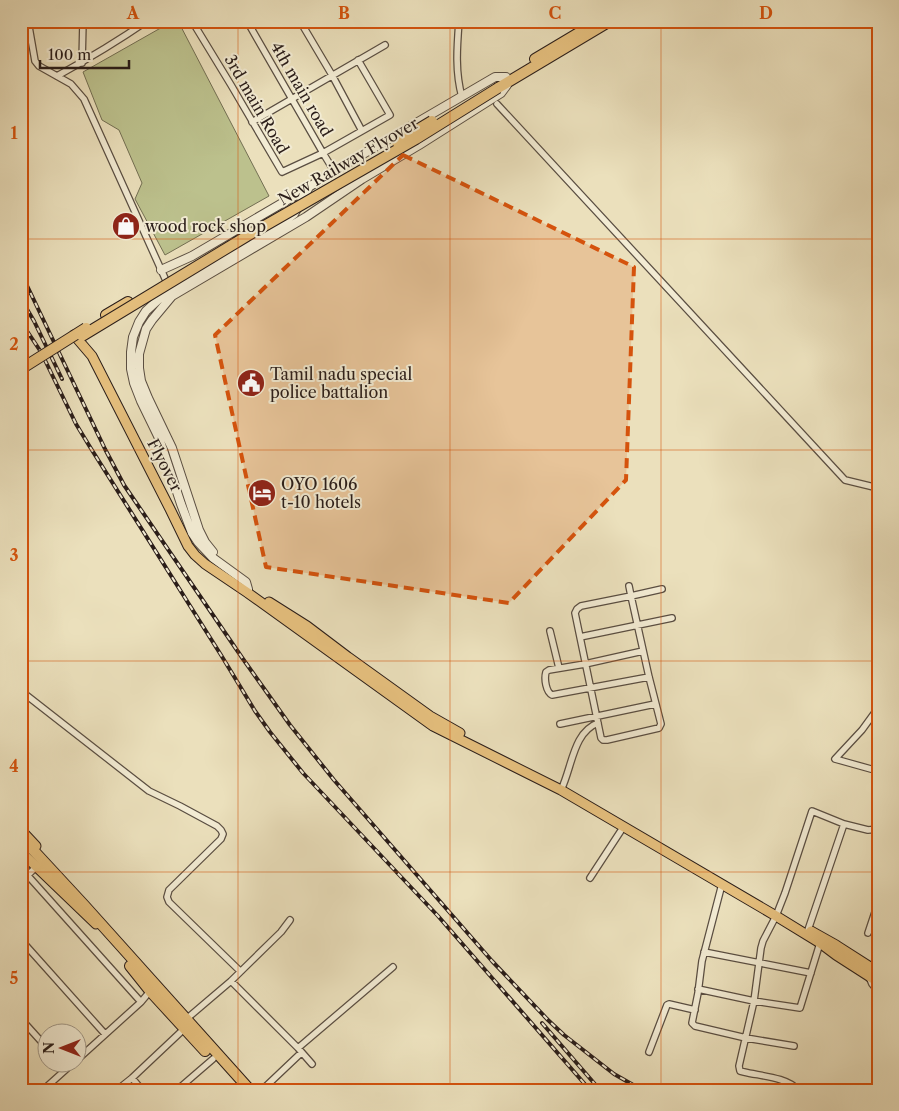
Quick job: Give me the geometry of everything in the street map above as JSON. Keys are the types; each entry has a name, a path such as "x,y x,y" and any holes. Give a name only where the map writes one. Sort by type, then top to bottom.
{"highway":[{"path":"508,79 562,42 598,21"},
{"path":"508,79 610,21"},
{"name":"New Railway Flyover","path":"21,374 106,315 280,210 508,79"},
{"name":"New Railway Flyover","path":"21,369 416,139 497,85"},
{"path":"21,837 242,1090"},
{"path":"21,842 83,906"},
{"path":"184,1024 250,1090"}],"main road":[{"name":"Flyover","path":"78,335 95,354 192,543 206,560 433,726 562,788"},
{"path":"562,788 722,884 808,930 876,975"},
{"path":"562,788 661,842 820,943 833,948"},
{"path":"21,830 87,902 93,910 97,923"},
{"path":"21,852 97,923"}],"street":[{"path":"28,21 35,61 39,66 71,84 84,99 171,293"},
{"path":"82,63 83,21"},
{"path":"57,76 82,63 147,21"},
{"name":"3rd main Road","path":"192,21 282,172 323,153 390,115 358,60"},
{"name":"4th main road","path":"247,21 334,170"},
{"path":"300,21 362,131"},
{"path":"459,21 457,67 458,83 462,97"},
{"path":"252,122 385,44"},
{"path":"161,270 192,256 310,187 334,170 495,77 508,79 501,93 419,145 362,178 306,217 171,293"},
{"path":"497,104 845,480 878,488"},
{"path":"306,217 310,211 313,188 310,187"},
{"path":"239,583 240,575 218,557 199,530 172,448 141,381 139,354 146,329 171,293 294,214 310,187"},
{"path":"629,586 631,596 637,626 655,704 661,724 659,728 603,740 601,738 575,613 581,606 631,596 662,589"},
{"path":"580,637 672,618"},
{"path":"550,631 559,668"},
{"path":"643,651 546,672 549,693 552,695 649,677"},
{"path":"21,691 149,791 217,826 221,830 223,834 221,839 169,890 167,897 169,902 240,971"},
{"path":"560,724 597,719 655,704"},
{"path":"876,770 835,759 862,730 878,708"},
{"path":"562,788 581,737 597,719"},
{"path":"798,1090 785,1081 740,1071 739,1066 754,1001 763,941 776,914 812,811 844,824 868,830 878,829"},
{"path":"808,930 844,824"},
{"path":"590,878 624,826"},
{"path":"21,868 141,1002"},
{"path":"21,882 36,868"},
{"path":"722,884 702,961 692,1020 693,1025 746,1038 794,1046"},
{"path":"868,933 878,902"},
{"path":"117,1090 132,1078 184,1024 281,932 290,920"},
{"path":"21,940 104,1034"},
{"path":"698,989 754,1001 800,1008 820,943"},
{"path":"704,952 811,973"},
{"path":"262,1090 300,1051 393,967"},
{"path":"876,975 872,984 878,991"},
{"path":"231,981 312,1064"},
{"path":"88,1049 141,1002 153,988"},
{"path":"649,1052 667,1005 670,1004 695,1010"},
{"path":"21,1019 38,1038"},
{"path":"177,1090 213,1059"},
{"path":"43,1090 61,1074"},
{"path":"132,1078 142,1090"}],"highlighted area":[{"path":"403,155 634,267 626,480 509,603 266,567 215,335"}],"green space":[{"path":"173,21 178,21 269,196 165,255 135,199 142,183 119,130 102,120 83,72"}],"railway":[{"path":"21,273 124,485 290,725 334,780 492,961 548,1020 614,1074 642,1090"},
{"path":"21,299 34,321 62,379"},
{"path":"21,322 41,352 76,424 270,732 303,773 438,916 590,1090"},
{"path":"542,1023 600,1090"}],"place":[{"name":"wood rock shop","path":"126,226"},
{"name":"Tamil nadu special police battalion","path":"251,383"},
{"name":"OYO 1606 t-10 hotels","path":"262,493"}]}
